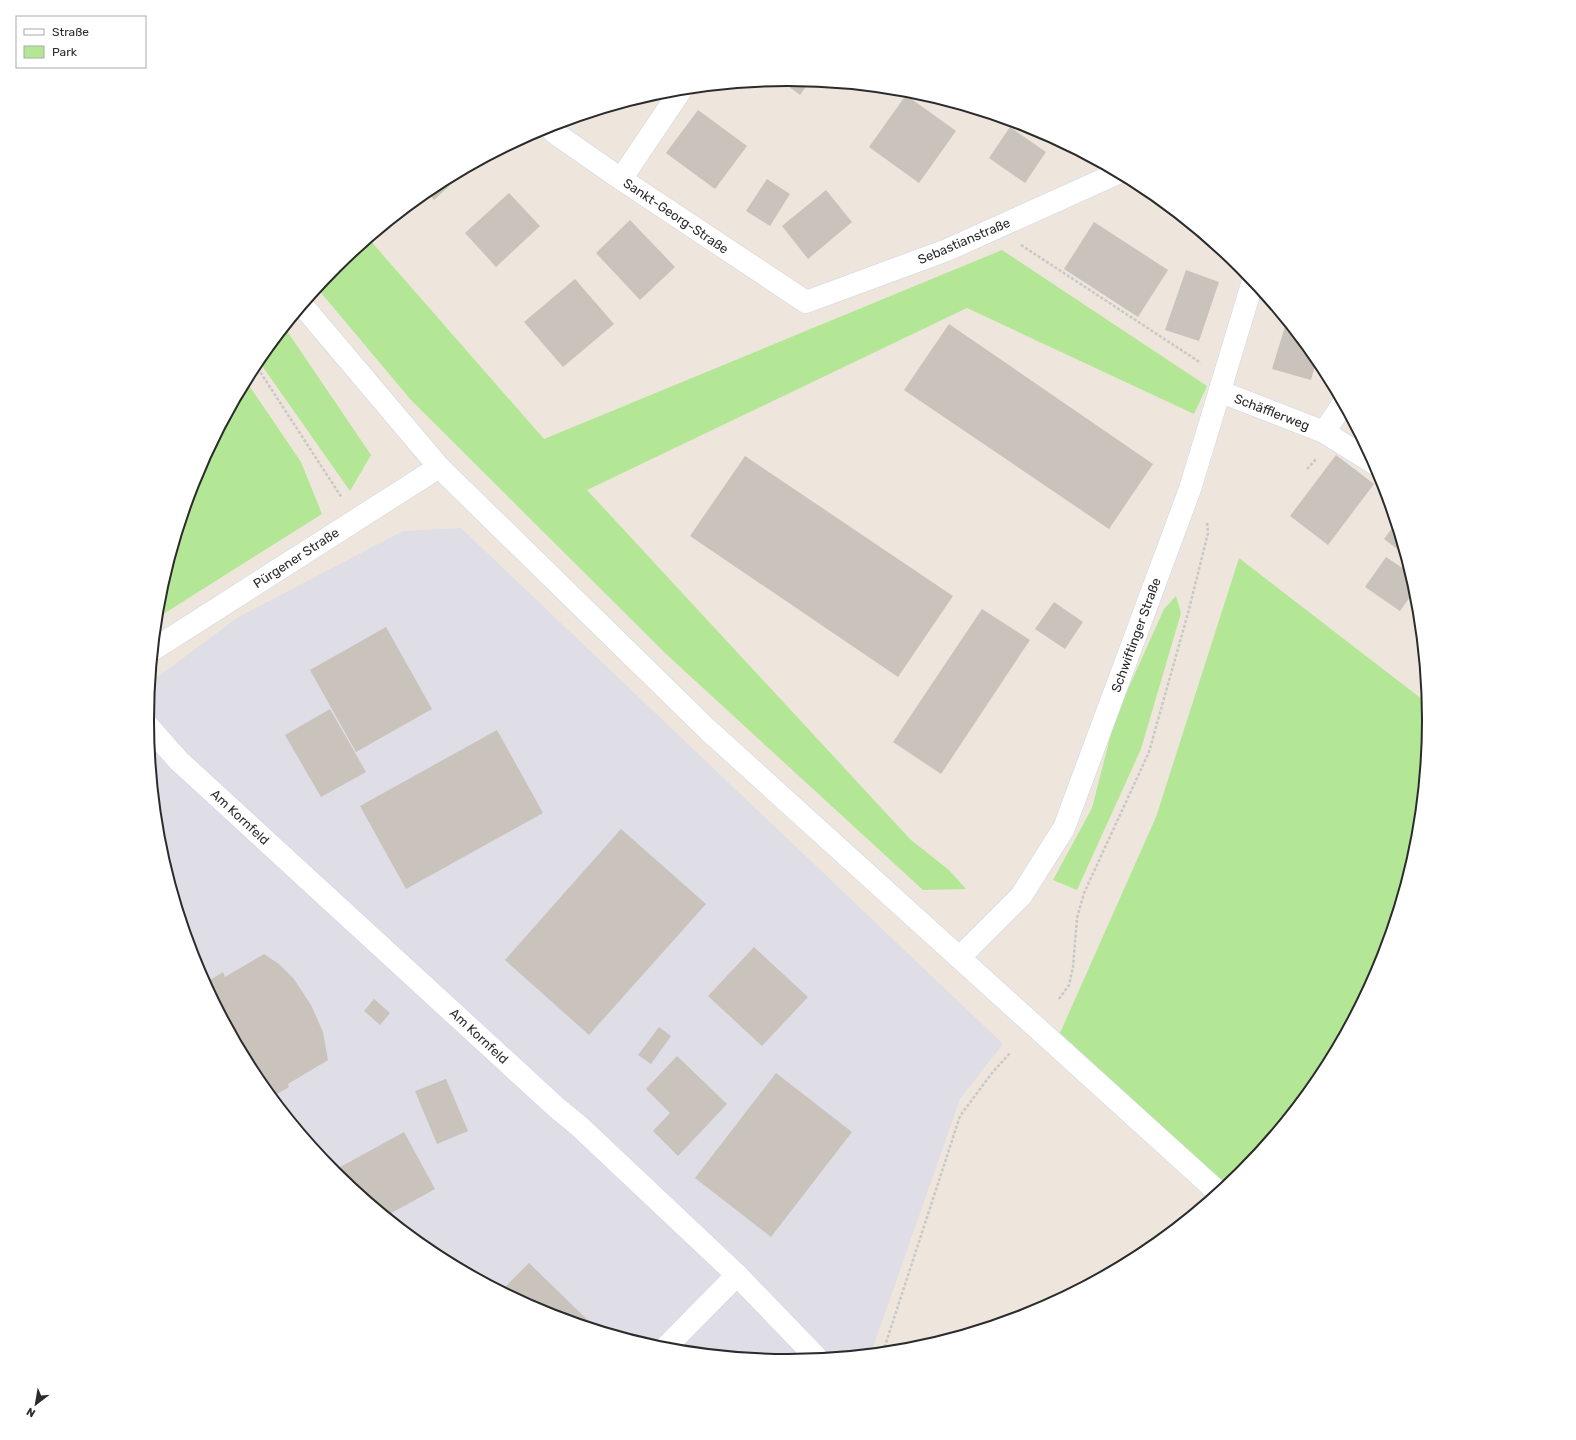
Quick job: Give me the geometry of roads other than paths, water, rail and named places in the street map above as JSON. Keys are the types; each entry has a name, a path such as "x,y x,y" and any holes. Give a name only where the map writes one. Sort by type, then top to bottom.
{"street":[{"path":"621,179 677,96"},
{"name":"Sankt-Georg-Straße","path":"553,131 621,179 806,302"},
{"name":"Sebastianstraße","path":"806,302 947,250 1112,176"},
{"name":"Schwiftinger Straße","path":"960,957 1021,896 1064,828 1190,489 1223,385 1251,288"},
{"path":"305,309 439,468 707,729 1214,1189"},
{"name":"Schäfflerweg","path":"1223,385 1324,432 1365,458"},
{"name":"Schäfflerweg","path":"1324,432 1340,408"},
{"name":"Pürgener Straße","path":"158,646 439,468"},
{"name":"Am Kornfeld","path":"154,733 179,761 578,1126 737,1275 813,1353"},
{"path":"670,1343 737,1275"}]}
